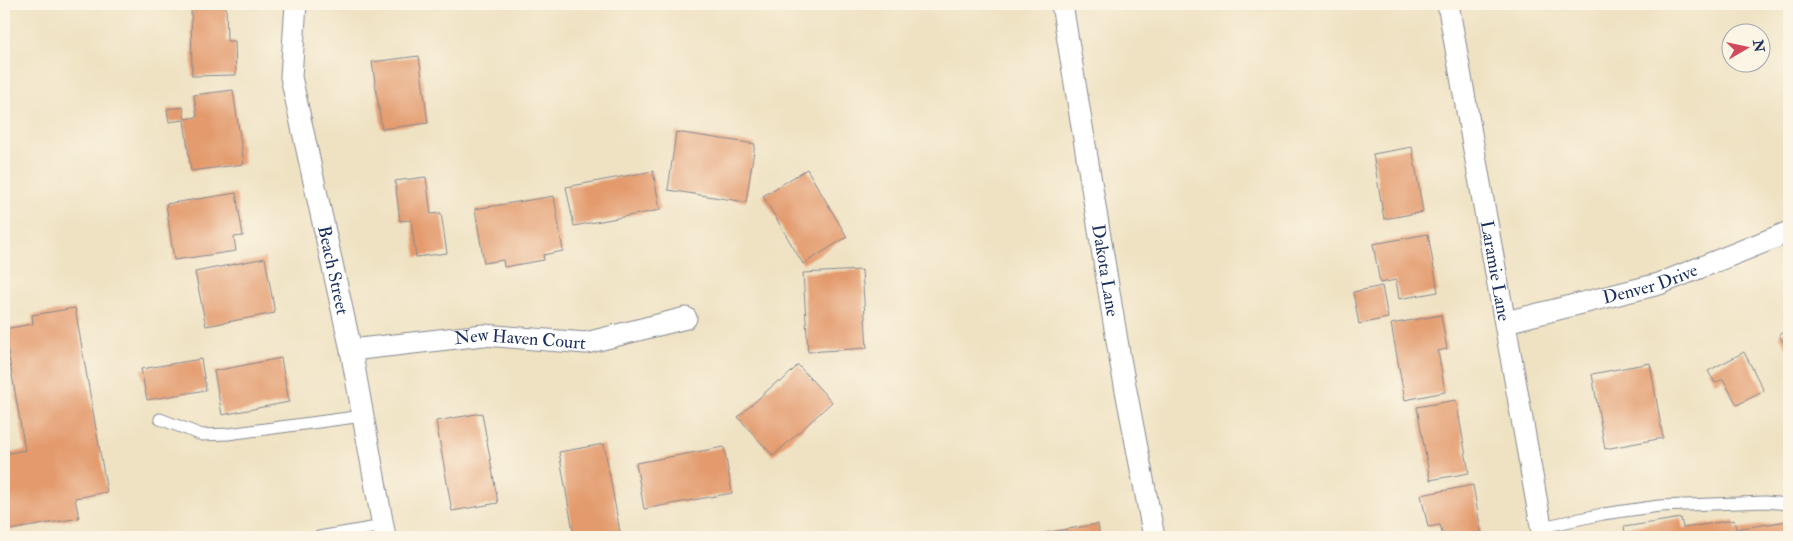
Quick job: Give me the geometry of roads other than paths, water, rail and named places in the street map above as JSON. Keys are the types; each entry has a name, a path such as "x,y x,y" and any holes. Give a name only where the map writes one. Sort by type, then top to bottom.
{"street":[{"name":"Beach Street","path":"296,4 291,77 351,350 384,532"},
{"name":"Dakota Lane","path":"1062,4 1120,359 1154,537"},
{"name":"Laramie Lane","path":"1448,4 1542,532"},
{"name":"Denver Drive","path":"1506,322 1660,284 1789,232"},
{"name":"New Haven Court","path":"351,350 483,335 586,343 686,318"}],"lane":[{"path":"160,419 202,435 228,434 363,416"},
{"path":"1542,532 1603,514 1659,506 1765,502 1789,504"},
{"path":"319,537 384,532"}]}
